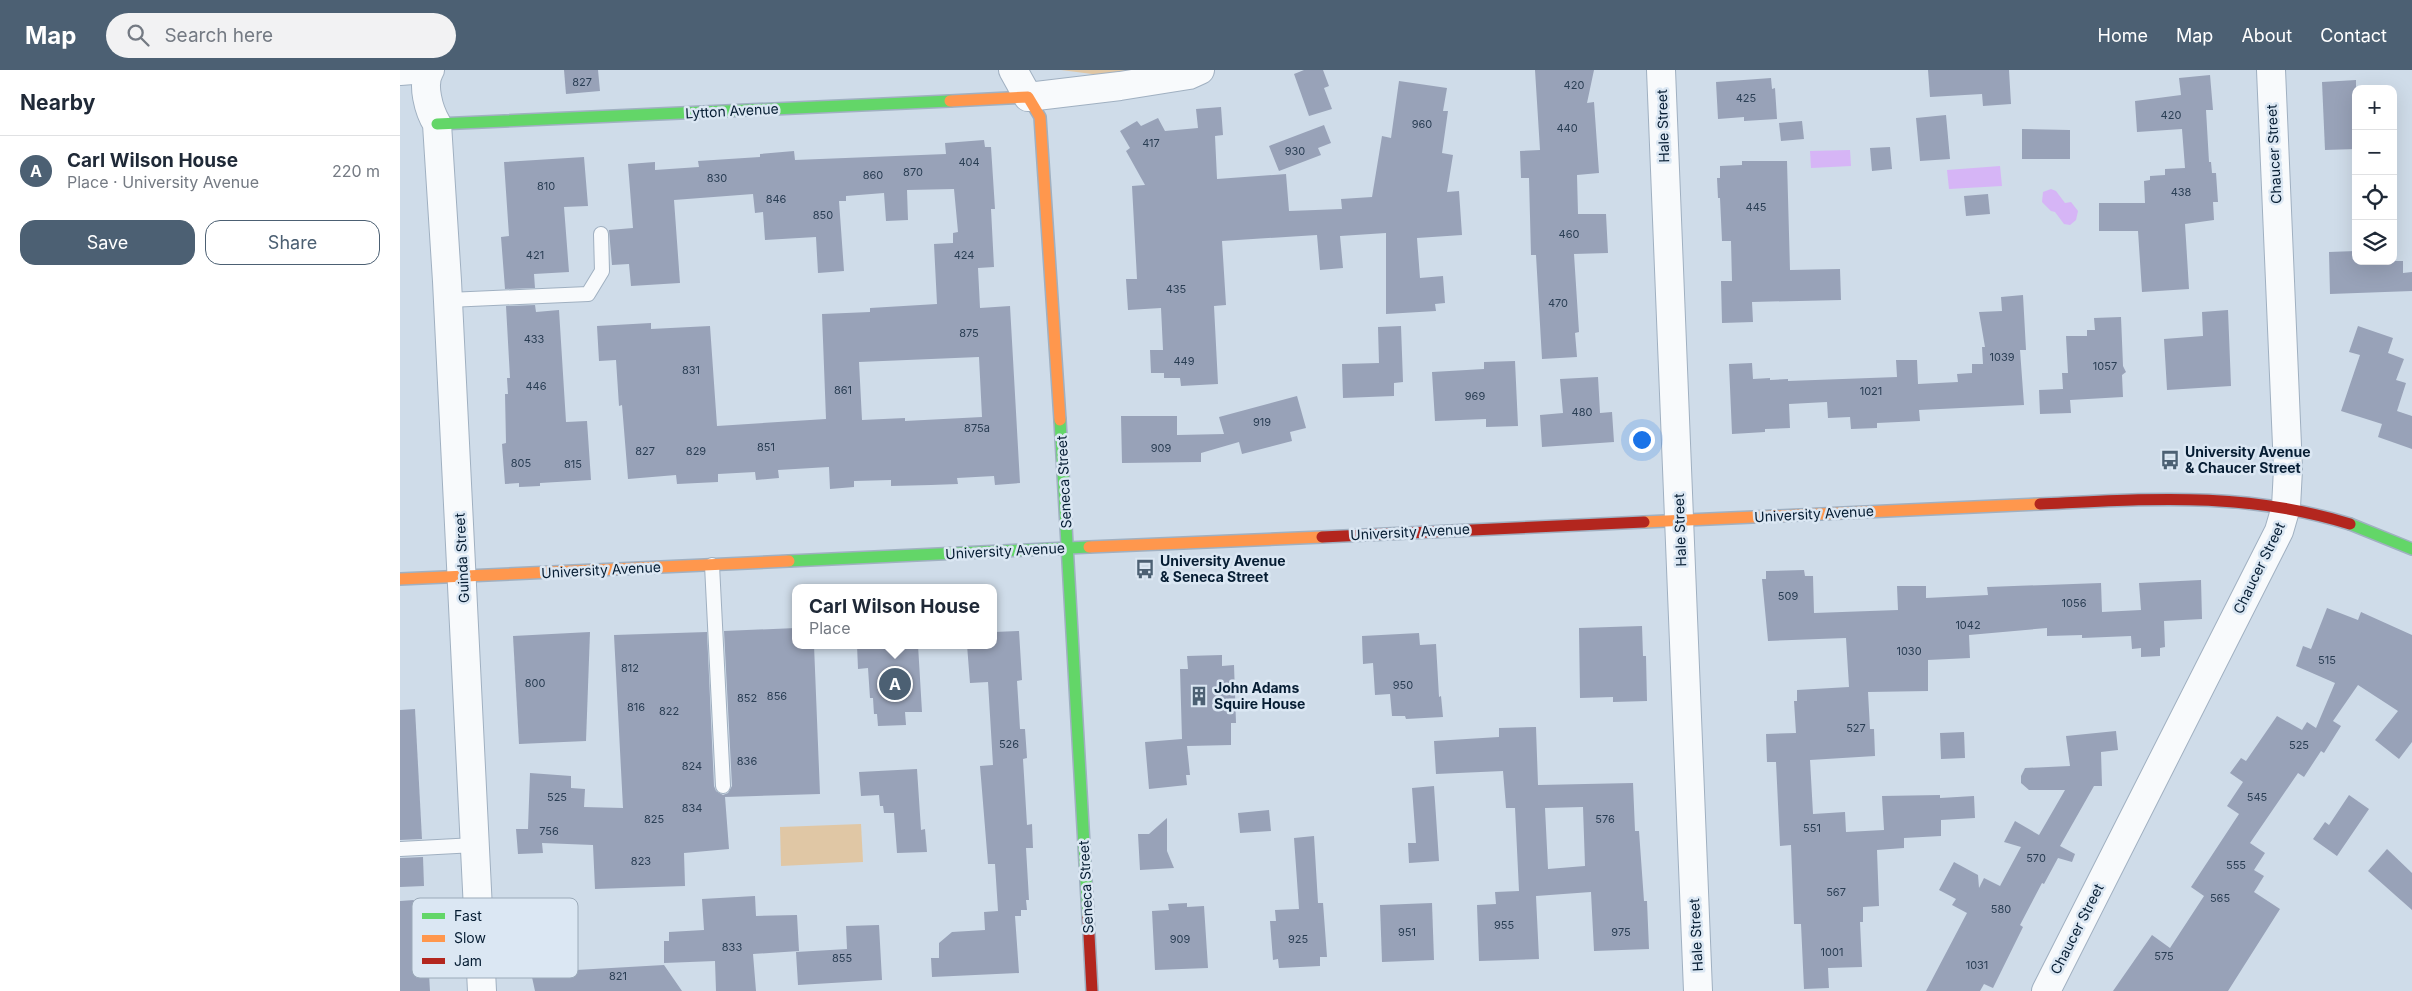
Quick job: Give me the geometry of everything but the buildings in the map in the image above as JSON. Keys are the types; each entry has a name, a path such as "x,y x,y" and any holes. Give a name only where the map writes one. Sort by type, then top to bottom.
{"main road":[{"name":"Lytton Avenue","path":"437,124 1028,97"},
{"name":"Seneca Street","path":"1028,97 1040,117 1068,548 1092,991"},
{"name":"University Avenue","path":"400,579 2167,498 2245,501 2286,507 2361,528 2412,549"}],"street":[{"path":"400,71 413,70"},
{"name":"Guinda Street","path":"430,70 426,76 430,113 437,124 448,300 478,898"},
{"name":"Guinda Street","path":"437,124 447,110 444,77 438,70"},
{"path":"1013,70 1028,97 1120,86 1189,75 1200,70"},
{"name":"Hale Street","path":"1661,70 1698,991"},
{"name":"Chaucer Street","path":"2046,991 2279,531 2286,507 2288,470 2271,70"},
{"name":"Guinda Street","path":"481,978 482,991"}],"lane":[{"path":"448,300 588,294 602,271 601,234"},
{"path":"712,565 723,786"},
{"path":"400,850 475,845"}],"shaded area":[{"path":"1061,70 1132,70 1100,75"},
{"path":"1850,150 1851,166 1811,168 1810,151"},
{"path":"2000,166 2002,186 1949,189 1947,170"},
{"path":"2051,189 2056,191 2065,203 2071,202 2078,211 2076,220 2070,225 2064,224 2055,212 2051,211 2042,202 2043,192"},
{"path":"861,824 863,862 781,866 780,827"}],"traffic: fast":[{"path":"437,124 950,101"},
{"path":"1060,420 1088,916"},
{"path":"2350,524 2412,549"},
{"path":"789,561 1089,547"}],"traffic: slow":[{"path":"950,101 1028,97 1040,117 1060,420"},
{"path":"1644,522 2040,504"},
{"path":"1089,547 1322,537"},
{"path":"400,579 789,561"}],"traffic: jam":[{"path":"2040,504 2158,499 2234,502 2311,513 2350,524"},
{"path":"1322,537 1644,522"},
{"path":"1088,916 1092,991"}],"place":[{"name":"University Avenue & Chaucer Street","path":"2170,460"},
{"name":"University Avenue & Seneca Street","path":"1145,569"},
{"name":"Carl Wilson House","path":"895,684"},
{"name":"John Adams Squire House","path":"1199,696"}]}
